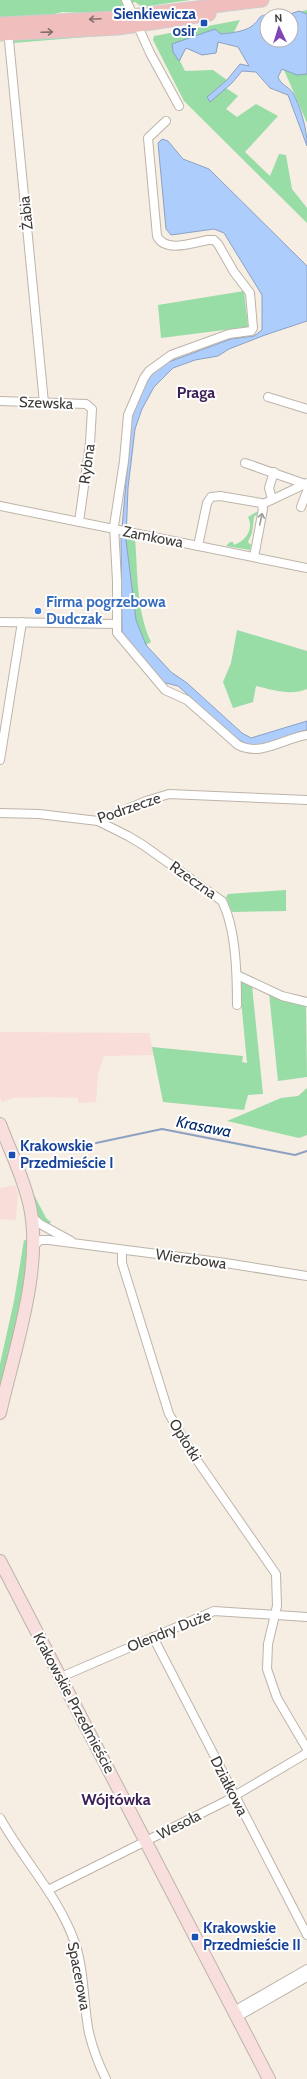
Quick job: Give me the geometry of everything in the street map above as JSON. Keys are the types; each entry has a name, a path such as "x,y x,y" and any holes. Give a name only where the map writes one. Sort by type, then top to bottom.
{"main road":[{"path":"4,29 135,21 222,4 239,4 262,0"}],"street":[{"path":"126,0 162,78 179,106"},
{"name":"Żabia","path":"4,29 44,404"},
{"path":"166,121 148,138 157,236 160,242 168,246 214,240 218,244 234,272 250,293 253,328 251,331 229,334 171,355 149,371 144,378 128,415 115,530 117,633 122,641 165,690 187,700 238,745 247,749 256,750 295,736 307,735"},
{"path":"268,397 307,410"},
{"name":"Szewska","path":"0,401 44,404 86,404 91,407"},
{"name":"Rybna","path":"79,522 90,443 93,412 91,407"},
{"path":"245,463 274,472 307,486"},
{"path":"272,499 269,488 274,472"},
{"path":"198,546 207,502 211,497 220,496 263,504 272,499 307,486"},
{"path":"301,507 307,486"},
{"path":"254,557 264,509 263,504"},
{"name":"Zamkowa","path":"0,506 307,568"},
{"path":"0,622 117,624"},
{"path":"0,760 22,622"},
{"name":"Podrzecze","path":"0,813 39,814 98,821 146,801 169,794 307,800"},
{"name":"Rzeczna","path":"98,821 137,841 222,901 230,926 237,975 237,1005"},
{"path":"237,975 282,996 307,1002"},
{"path":"0,1124 24,1186 32,1217 34,1246 27,1299 0,1413"},
{"name":"Wierzbowa","path":"32,1217 40,1224 76,1243"},
{"name":"Wierzbowa","path":"34,1246 44,1239 219,1262 307,1276"},
{"name":"Opłotki","path":"122,1250 122,1263 169,1414 194,1456 275,1570 277,1578 277,1603 267,1650 269,1676 277,1698 307,1749"},
{"name":"Krakowskie Przedmieście","path":"0,1561 269,2079"},
{"name":"Olendry Duże","path":"61,1677 152,1636 214,1611 307,1617"},
{"name":"Działkowa","path":"152,1636 307,1935"},
{"name":"Wesoła","path":"48,1890 146,1842 234,1796 307,1753"},
{"name":"Spacerowa","path":"0,1818 15,1844 48,1890 59,1909 75,1944 85,1986 89,2034 106,2079"},
{"path":"235,2014 307,1969"},
{"path":"235,2014 307,1977"}],"shaded area":[{"path":"0,1032 149,1033 154,1055 104,1056 98,1074 96,1102 78,1103 78,1098 47,1097 14,1098 2,1102 0,1097"},
{"path":"15,1185 18,1194 16,1220 0,1219 0,1188"}],"green space":[{"path":"0,0 122,0 124,3 118,13 113,14 62,12 46,16 0,18"},
{"path":"130,0 190,0 142,7 135,2 131,3"},
{"path":"307,10 307,123 274,48 299,48 299,12"},
{"path":"240,20 234,32 221,34 216,53 202,55 186,48 180,61 185,71 213,70 227,80 207,97 210,102 226,88 238,96 226,109 237,117 256,104 278,116 245,152 270,176 279,154 286,155 292,189 307,208 307,223 184,101 153,40 154,36"},
{"path":"135,33 13,43 16,38"},
{"path":"244,291 248,327 161,338 158,305"},
{"path":"260,510 260,518 256,515 254,517 252,533 248,542 251,545 250,550 226,546 230,542 233,542 234,545 245,538 248,534 250,526 248,517"},
{"path":"135,539 140,605 146,630 151,642 146,645 136,620 134,609 126,540"},
{"path":"237,630 307,651 307,689 288,692 275,691 256,686 253,702 233,708 223,682 231,663"},
{"path":"286,890 286,911 232,912 226,897 228,894"},
{"path":"239,979 252,986 263,1094 248,1095 244,1110 163,1102 152,1047 243,1056 242,1062 247,1063"},
{"path":"269,993 306,1005 307,1077 278,1081"},
{"path":"307,1088 307,1135 299,1138 227,1121 281,1098 298,1096"},
{"path":"33,1193 46,1218 51,1222 49,1225 38,1217"},
{"path":"24,1240 29,1241 25,1285 0,1395 0,1364 14,1301"}],"water":[{"path":"299,11 307,14 307,74 297,75 282,69 278,77 281,82 293,93 299,105 305,126 307,146 288,95 270,88 256,72 242,71 232,83 210,102 207,97 227,80 240,64 249,66 238,47 218,42 216,53 202,55 186,48 179,61 173,52 172,44 215,29 221,34 237,32 245,30 255,24 259,19 259,48 299,48"},
{"path":"162,139 168,141 183,159 209,169 307,266 307,321 229,349 218,356 195,360 173,368 154,387 142,409 135,429 128,488 126,540 136,620 146,645 171,672 187,683 242,733 251,738 307,721 307,730 260,746 253,746 236,738 210,717 178,686 162,682 122,635 121,539 132,415 143,387 151,375 166,363 231,339 254,336 262,330 262,295 224,233 214,229 171,235 166,229 158,143"}],"pier":[{"path":"256,0 272,0 273,8 259,8 259,16 257,16"}],"waterway":[{"name":"Krasawa","path":"96,1143 162,1129 295,1155 307,1151"}],"place":[{"name":"Sienkiewicza osir","path":"204,23"},
{"name":"Firma pogrzebowa Dudczak","path":"38,611"},
{"name":"Krakowskie Przedmieście I","path":"12,1155"},
{"name":"Krakowskie Przedmieście II","path":"195,1937"}],"district":[{"name":"Praga","path":"196,392"},
{"name":"Wójtówka","path":"116,1799"}]}
